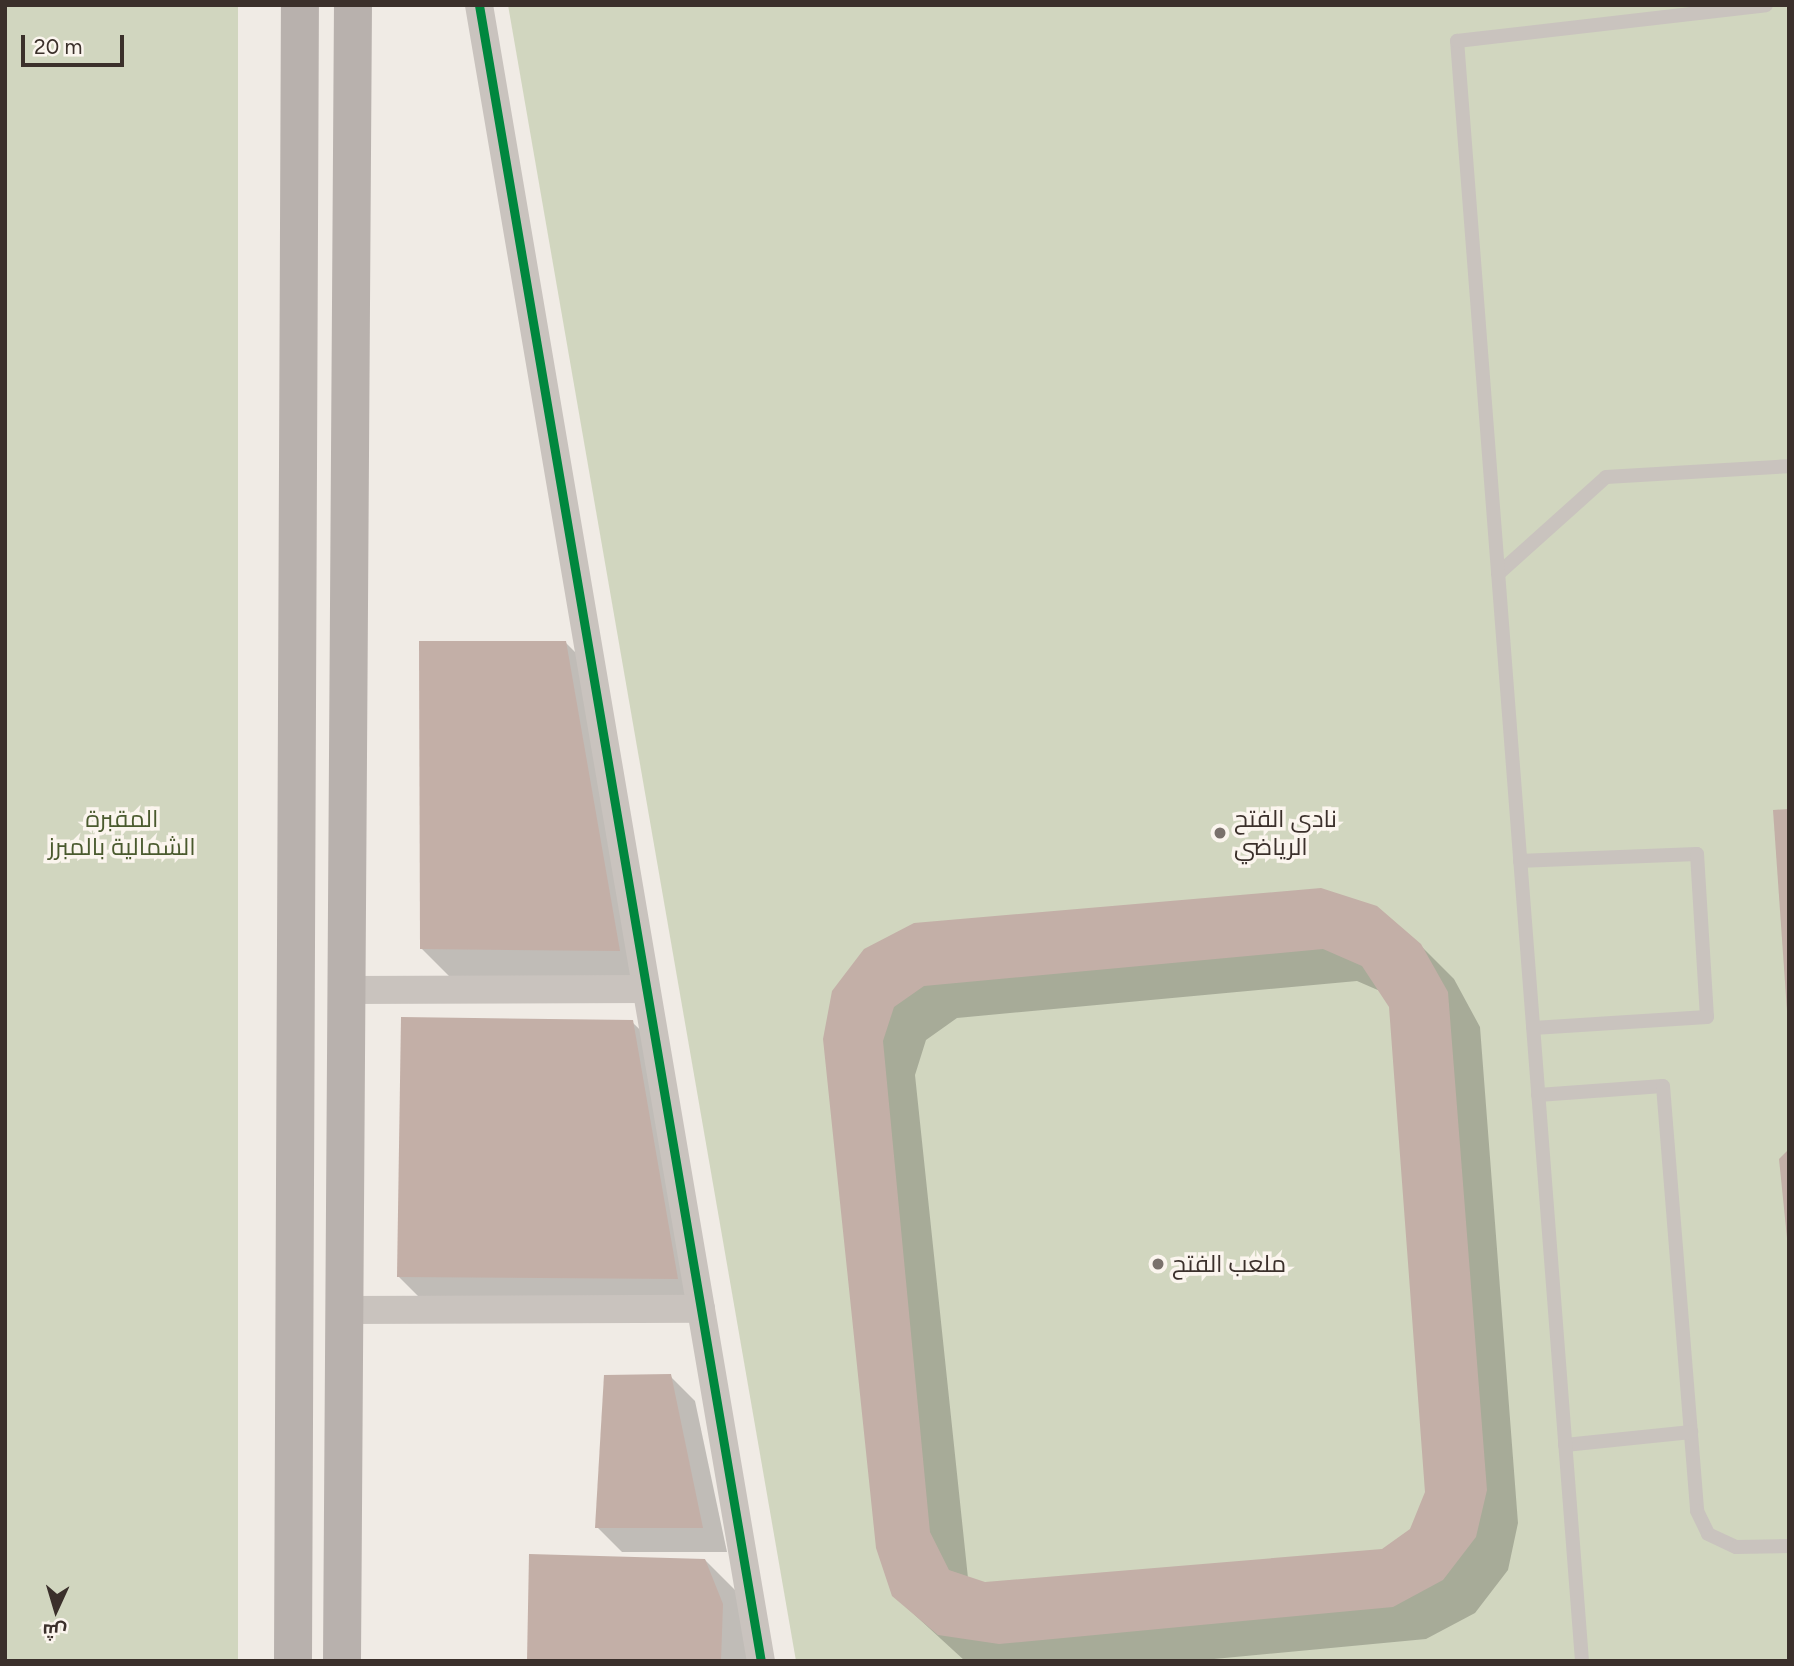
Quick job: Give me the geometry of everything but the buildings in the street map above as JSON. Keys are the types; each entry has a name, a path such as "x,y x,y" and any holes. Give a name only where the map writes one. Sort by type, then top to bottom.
{"main road":[{"path":"292,1661 300,5"},
{"path":"342,1661 353,5"}],"street":[{"path":"479,5 761,1661"},
{"path":"346,990 646,989"},
{"path":"344,1310 701,1309"}],"lane":[{"path":"1582,1661 1457,41 1766,5"},
{"path":"1498,574 1606,477 1789,466"},
{"path":"1520,861 1697,854 1707,1017 1533,1028"},
{"path":"1538,1095 1663,1086 1697,1511 1708,1534 1736,1547 1789,1546"},
{"path":"1565,1445 1691,1432"}],"green space":[{"name":"المقبرة الشمالية بالمبرز","path":"5,5 238,5 238,1661 5,1661"},
{"name":"نادي الفتح الرياضي","path":"508,5 1789,5 1789,1661 796,1661"}],"cycle path":[{"path":"479,5 761,1661"}],"place":[{"name":"نادي الفتح الرياضي","path":"1220,833"},
{"name":"ملعب الفتح","path":"1158,1264"}]}
